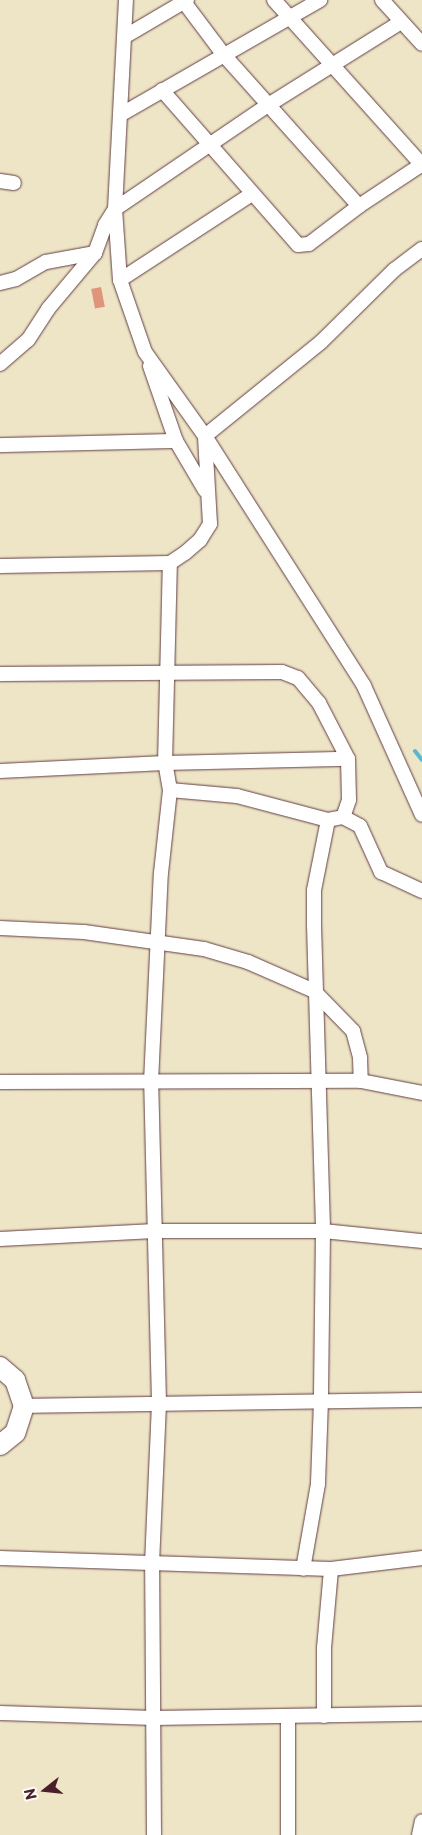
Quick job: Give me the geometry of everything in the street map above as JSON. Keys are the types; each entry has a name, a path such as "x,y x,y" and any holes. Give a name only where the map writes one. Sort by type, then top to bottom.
{"street":[{"path":"126,0 115,209 120,280 176,441 206,493"},
{"path":"162,90 208,145 298,245 309,244 359,206 421,165 274,0"},
{"path":"120,115 223,54 320,0"},
{"path":"382,0 422,44"},
{"path":"124,37 185,1 223,54 359,206"},
{"path":"0,364 28,340 48,309 95,253 105,225 115,209 268,105 401,22"},
{"path":"0,181 14,183"},
{"path":"120,280 252,194"},
{"path":"205,436 321,342 394,270 422,249"},
{"path":"0,283 16,279 46,262 95,253"},
{"path":"145,352 205,436 364,686 422,815"},
{"path":"0,566 170,564 200,540 210,524 206,493 205,436"},
{"path":"0,445 176,441"},
{"path":"154,1835 152,1564 159,1403 151,1082 161,873 170,790 165,763 170,564"},
{"path":"0,674 167,670 282,672 298,678 319,703 348,759 349,800 343,817"},
{"path":"0,771 165,763 348,759"},
{"path":"170,790 237,796 328,820 343,817 360,826 381,872 422,891"},
{"path":"304,1569 318,1484 321,1401 323,1231 320,1080 314,991 314,890 328,820"},
{"path":"0,928 84,932 159,942 248,962 314,991 353,1031 360,1058 361,1081"},
{"path":"0,1082 361,1081 422,1093"},
{"path":"0,1240 155,1231 323,1231 422,1242"},
{"path":"0,1367 15,1380 24,1406 15,1432 0,1445"},
{"path":"24,1406 422,1400"},
{"path":"0,1558 304,1569 331,1569 422,1558"},
{"path":"324,1716 324,1648 331,1569"},
{"path":"0,1712 154,1718 422,1714"},
{"path":"288,1717 288,1835"},
{"path":"419,1835 422,1821"}],"building":[{"path":"101,287 105,307 95,309 91,289"}],"waterway":[{"path":"415,751 422,760"}]}
